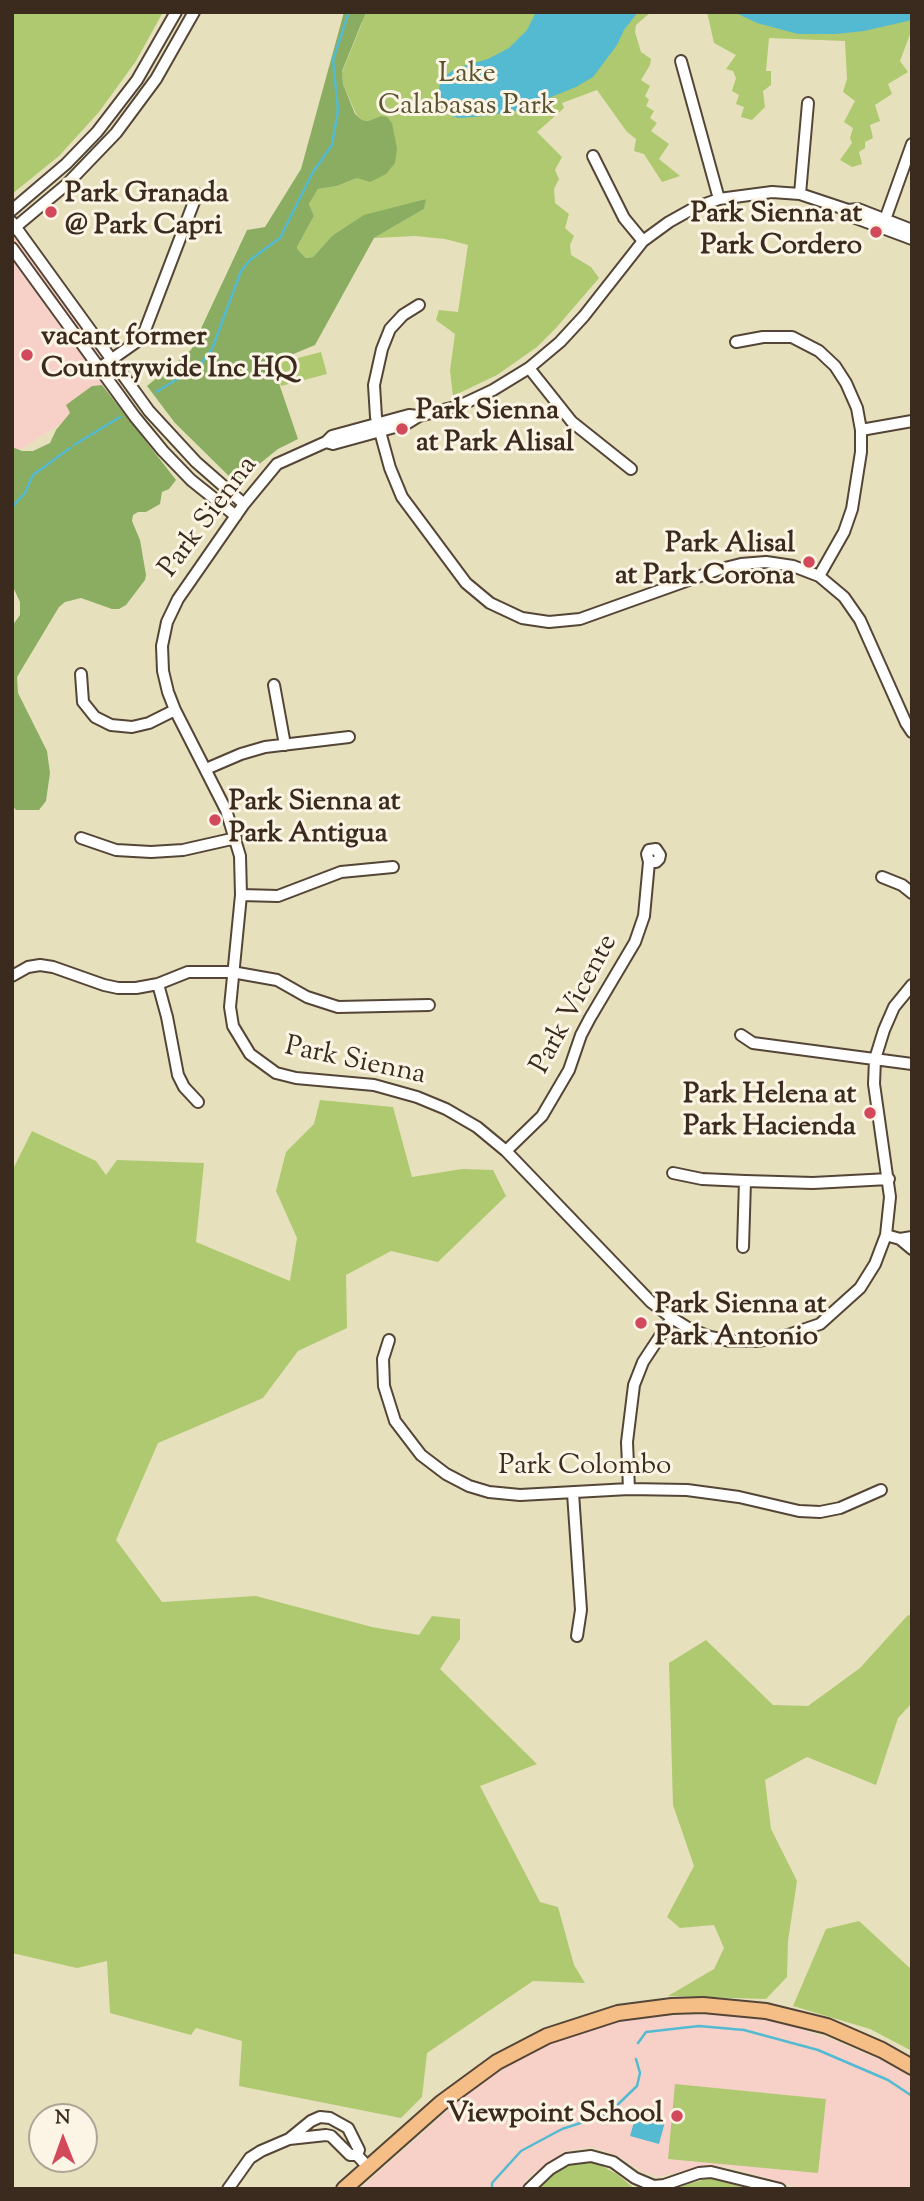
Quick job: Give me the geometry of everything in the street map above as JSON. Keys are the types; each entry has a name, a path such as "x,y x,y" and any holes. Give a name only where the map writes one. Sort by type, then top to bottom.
{"main road":[{"path":"344,2189 440,2103 497,2062 547,2036 618,2013 703,2005 766,2011 798,2017 837,2030 912,2067"}],"street":[{"path":"12,210 66,164 96,132 137,80 176,12"},
{"path":"194,12 156,79 111,139 68,184 14,227 171,437 244,504"},
{"path":"681,61 719,199"},
{"path":"800,194 808,103"},
{"path":"883,223 912,144"},
{"path":"593,156 624,218 643,241"},
{"name":"Park Sienna","path":"912,230 853,217 848,210 800,194 772,192 719,199 694,208 643,241 584,316 560,342 529,368 493,390 459,405 419,416 406,424 378,427 333,444 326,442 278,464 244,504 178,599 167,622 162,646 163,671 175,710 226,810 240,856 241,895 230,1007 233,1026 245,1047 261,1064 276,1073 296,1079 374,1085 417,1097 446,1109 477,1127 506,1151 651,1302 672,1318 699,1332 731,1341 769,1339 820,1324 860,1289 875,1265 889,1219 889,1179 874,1084 875,1059 894,1007 912,985"},
{"path":"100,367 142,338 197,194"},
{"name":"Park Sienna","path":"883,223 912,239"},
{"path":"12,248 135,417 163,451 191,480 236,516"},
{"path":"419,306 403,315 390,329 382,349 374,385 378,427 402,497 466,583 489,603 523,618 549,622 580,619 741,564 765,562 793,566 819,576 844,597 860,620 912,732"},
{"path":"736,342 762,337 792,337 819,351 835,366 857,408 861,452 852,509 844,532 819,576"},
{"path":"529,368 572,422 631,469"},
{"path":"861,430 912,421"},
{"path":"81,674 83,702 95,717 111,725 132,727 149,723 175,710"},
{"path":"274,685 285,745"},
{"path":"206,769 265,747 349,737"},
{"path":"81,838 116,850 151,852 183,850 236,838"},
{"name":"Park Vicente","path":"506,1151 542,1116 569,1070 590,1018 635,942 644,916 649,862"},
{"path":"241,895 278,896 341,872 393,867"},
{"path":"883,877 902,885 912,893"},
{"path":"12,976 28,967 40,965 118,988 136,988 158,984 188,972 232,972 265,976 322,1003 338,1007 429,1005"},
{"path":"158,984 178,1075 184,1087 198,1102"},
{"path":"741,1035 753,1043 912,1065"},
{"path":"673,1172 702,1179 745,1181 813,1183 889,1179"},
{"path":"743,1247 745,1181"},
{"path":"886,1235 900,1239 912,1249"},
{"path":"900,1239 912,1237"},
{"path":"629,1489 627,1442 634,1385 643,1362 672,1318"},
{"name":"Park Colombo","path":"389,1340 383,1359 384,1386 395,1421 421,1455 446,1474 469,1486 489,1492 520,1495 629,1489 687,1490 738,1497 799,1511 820,1512 840,1508 881,1490"},
{"path":"573,1493 581,1610 577,1636"},
{"path":"289,2139 311,2120 330,2118 348,2128 359,2150 357,2155"},
{"path":"326,2134 330,2118"},
{"path":"228,2189 250,2158 289,2139 326,2134 350,2155 357,2155 368,2167"},
{"path":"529,2189 550,2169 567,2159 591,2156 613,2162 635,2178 654,2186 711,2172 780,2189"}],"shaded area":[{"path":"12,231 122,385 12,455"},
{"name":"Viewpoint School","path":"709,2014 776,2021 831,2039 891,2064 912,2078 912,2189 803,2189 729,2167 708,2165 659,2177 644,2173 618,2156 592,2147 565,2151 529,2177 521,2189 360,2189 466,2094 520,2058 578,2031 643,2017"}],"green space":[{"path":"12,12 163,12 136,61 99,112 59,156 12,194"},
{"path":"344,12 366,12 342,71 343,84 355,114 362,120 368,121 381,116 387,117 392,123 397,149 395,163 386,174 370,182 357,178 337,186 318,189 309,204 314,216 297,247 298,250 306,258 313,257 332,236 364,215 426,199 424,209 374,238 315,345 272,363 298,439 278,449 258,465 244,483 237,484 175,423 147,386 191,350 247,230 265,227 301,169"},
{"name":"Lake Calabasas Park","path":"359,12 651,12 636,25 635,32 641,52 651,59 641,80 650,86 645,96 649,100 646,106 654,111 650,118 657,123 651,131 669,144 659,159 680,176 662,182 644,154 634,151 636,139 627,132 597,90 562,103 564,108 537,132 562,157 555,170 559,179 554,189 555,203 569,214 565,228 574,236 570,245 571,255 591,267 599,278 537,347 497,375 453,396 450,371 455,334 436,320 439,310 458,312 468,245 415,236 374,238 424,209 425,199 332,236 313,257 306,258 297,247 314,216 309,204 318,189 337,186 357,178 381,116 368,121 362,120 356,114 343,84 342,72 362,23"},
{"path":"707,12 912,12 912,29 900,61 908,72 888,84 892,94 875,105 880,121 870,125 873,138 865,142 865,148 859,152 862,164 852,167 840,160 852,143 850,138 853,128 844,122 855,101 843,92 847,79 845,41 769,38 766,71 771,71 771,85 763,91 765,107 752,120 741,117 744,107 736,104 739,95 732,91 736,78 733,71 726,69 736,55 714,43"},
{"path":"321,352 327,374 281,386 275,364"},
{"path":"102,385 176,480 169,489 162,492 160,504 146,512 133,515 132,521 140,540 146,575 126,605 112,609 81,598 65,602 59,607 17,677 18,693 47,751 50,773 46,801 39,810 16,810 12,805 12,626 20,615 20,602 12,585 12,447 33,451 50,443 56,430 70,413 66,405 92,386"},
{"path":"320,1100 393,1107 412,1177 462,1169 493,1170 506,1196 438,1262 391,1251 346,1275 347,1328 298,1351 263,1398 158,1443 116,1540 162,1602 256,1596 372,1627 419,1635 432,1616 460,1619 460,1639 440,1669 537,1764 480,1786 540,1902 558,1907 574,1965 585,1983 533,1981 427,2053 422,2097 401,2118 239,2086 242,2041 196,2028 191,2035 110,2013 107,1961 77,1968 12,1953 12,1171 32,1131 96,1161 106,1175 117,1160 204,1163 196,1242 290,1281 297,1238 276,1191 286,1152 314,1124"},
{"path":"908,1615 912,1616 912,1703 898,1718 876,1785 807,1757 765,1780 771,1829 797,1881 788,1941 787,1977 766,1999 668,1996 714,1969 724,1948 714,1925 680,1928 667,1917 694,1866 673,1805 669,1663 706,1640 773,1705 808,1706 860,1668"},
{"path":"859,1921 912,1970 912,2051 870,2029 793,2006 826,1929"},
{"path":"675,2084 826,2099 818,2173 668,2159"},
{"path":"594,2162 617,2174 635,2189 538,2189 554,2172 573,2164"},
{"path":"709,2178 749,2189 672,2189"}],"water":[{"path":"536,12 638,12 593,77 576,87 519,110 487,116 452,116 440,101 438,94 441,79 456,68 488,59 509,48 527,30"},
{"path":"734,12 912,12 912,20 864,31 798,34 757,23"},
{"path":"636,2115 665,2122 659,2144 630,2136"}],"waterway":[{"path":"156,392 199,366 212,349 241,271 250,260 280,238 313,172 332,145 338,110 333,60 349,12"},
{"path":"74,445 120,417"},
{"path":"12,507 25,493 33,475 70,448"},
{"path":"638,2043 646,2032 699,2026 744,2030 818,2050 888,2080 912,2096"},
{"path":"492,2189 492,2183 521,2151 562,2129 608,2114 637,2086 640,2073 636,2059"}],"place":[{"name":"Park Granada @ Park Capri","path":"51,212"},
{"name":"Park Sienna at Park Cordero","path":"876,232"},
{"name":"vacant former Countrywide Inc HQ","path":"27,355"},
{"name":"Park Sienna at Park Alisal","path":"402,429"},
{"name":"Park Alisal at Park Corona","path":"809,562"},
{"name":"Park Sienna at Park Antigua","path":"215,820"},
{"name":"Park Helena at Park Hacienda","path":"870,1113"},
{"name":"Park Sienna at Park Antonio","path":"641,1323"},
{"name":"Viewpoint School","path":"677,2116"}]}
